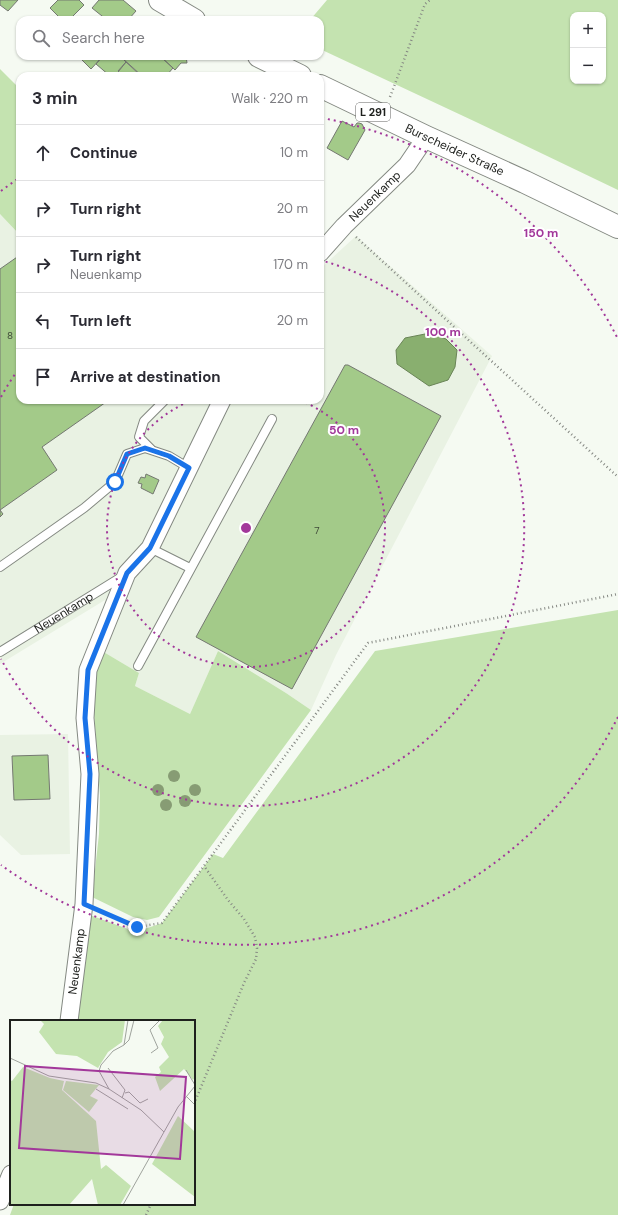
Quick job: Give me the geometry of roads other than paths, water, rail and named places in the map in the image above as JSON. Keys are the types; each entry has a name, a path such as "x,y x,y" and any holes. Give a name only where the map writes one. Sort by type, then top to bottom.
{"main road":[{"path":"160,0 187,16"},
{"path":"267,60 292,72"},
{"name":"Burscheider Straße","path":"324,88 618,227"}],"street":[{"name":"Neuenkamp","path":"324,248 344,226 407,165 426,137"},
{"name":"Neuenkamp","path":"68,1020 84,904 90,774 85,718 88,670 127,573 150,548 220,404"},
{"path":"0,1201 10,1176"}],"lane":[{"path":"152,450 139,437 144,421 161,404"},
{"path":"138,666 272,419"},
{"path":"0,567 84,508 115,482 127,454 145,448 169,456 189,468"},
{"path":"150,548 190,568"},
{"name":"Neuenkamp","path":"0,652 127,573"}]}
